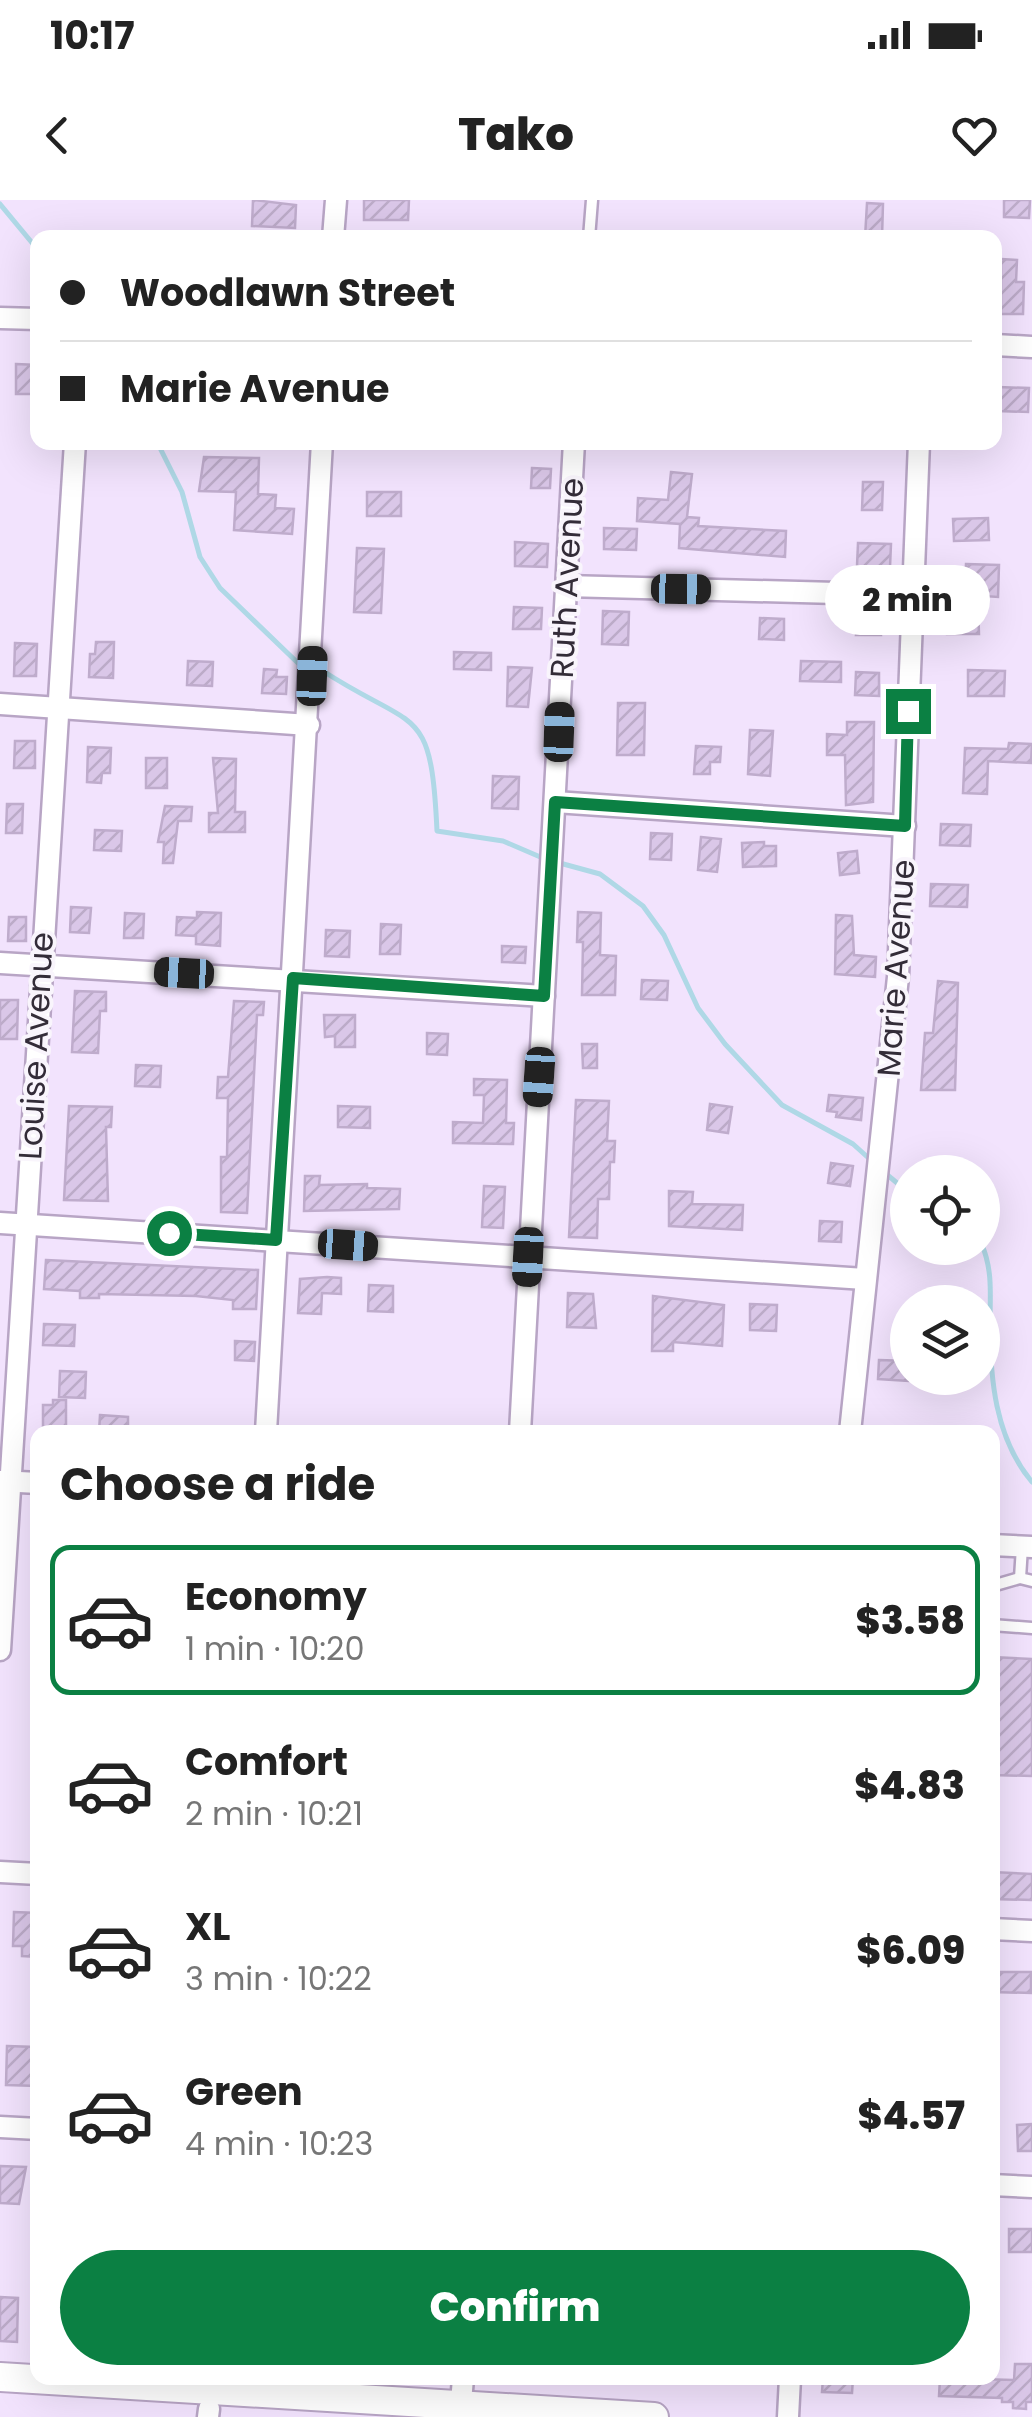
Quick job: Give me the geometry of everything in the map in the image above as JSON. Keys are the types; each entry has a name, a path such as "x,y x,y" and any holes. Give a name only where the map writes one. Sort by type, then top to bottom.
{"main road":[{"path":"0,2377 30,2380"},
{"path":"80,2385 369,2417"},
{"path":"0,2396 461,2399 496,2410 654,2417"}],"street":[{"path":"334,230 336,200"},
{"path":"0,318 30,318"},
{"path":"1002,346 1032,347"},
{"name":"Louise Avenue","path":"0,1650 4,1481 26,1224 75,450"},
{"path":"266,1425 322,450"},
{"name":"Ruth Avenue","path":"520,1425 574,450"},
{"name":"Marie Avenue","path":"851,1425 898,977 919,450"},
{"path":"566,586 912,595"},
{"path":"0,704 308,725"},
{"path":"555,802 905,826"},
{"path":"0,963 544,996"},
{"path":"0,1223 864,1279"},
{"path":"4,1481 30,1483"},
{"path":"1000,1545 1027,1546"},
{"path":"0,1872 30,1874"},
{"path":"1000,1929 1032,1931"},
{"path":"0,2127 30,2129"},
{"path":"1000,2185 1032,2187"},
{"path":"788,2417 790,2385"}],"lane":[{"path":"590,230 592,200"},
{"path":"1000,1585 1026,1580 1027,1546"},
{"path":"1000,1626 1032,1628"}],"building":[{"path":"253,200 296,205 295,228 252,226"},
{"path":"364,200 409,200 408,220 364,220"},
{"path":"1004,200 1030,200 1029,218 1004,217"},
{"path":"867,203 883,204 882,230 865,230"},
{"path":"1002,259 1017,260 1016,282 1024,282 1023,314 1002,314"},
{"path":"16,364 30,365 30,394 16,394"},
{"path":"1002,387 1029,388 1028,412 1002,411"},
{"path":"204,457 259,458 258,494 276,495 275,508 294,509 292,534 234,530 236,492 199,491"},
{"path":"532,468 551,469 550,488 531,488"},
{"path":"671,472 692,474 687,517 699,518 698,526 786,531 785,557 679,548 680,524 637,521 638,498 668,500"},
{"path":"863,482 883,482 882,510 862,510"},
{"path":"367,492 401,492 401,516 367,516"},
{"path":"988,518 989,540 954,541 953,519"},
{"path":"604,528 637,529 636,550 604,549"},
{"path":"515,542 548,544 547,567 515,566"},
{"path":"858,543 891,544 890,567 857,566"},
{"path":"357,548 384,549 381,613 354,612"},
{"path":"966,564 999,565 998,597 984,596 984,604 978,604 979,634 947,634 946,612 964,612"},
{"path":"514,607 542,608 541,629 513,629"},
{"path":"603,611 629,612 628,645 602,644"},
{"path":"850,612 881,612 881,635 856,635 857,626 850,626"},
{"path":"760,618 784,619 784,640 759,639"},
{"path":"96,642 114,642 113,678 89,677 90,654 95,654"},
{"path":"15,643 37,644 36,676 14,676"},
{"path":"454,652 491,653 491,670 454,669"},
{"path":"188,661 213,662 212,686 187,685"},
{"path":"801,661 841,662 841,682 800,681"},
{"path":"508,667 532,668 528,707 507,706"},
{"path":"264,669 277,670 276,677 287,677 286,694 262,693"},
{"path":"968,670 1005,671 1004,696 968,696"},
{"path":"856,672 879,673 879,696 855,695"},
{"path":"618,703 645,703 644,755 617,755"},
{"path":"847,722 874,722 873,802 846,805 845,755 827,755 827,734 847,735"},
{"path":"750,730 773,731 770,776 748,774"},
{"path":"15,741 35,741 35,768 14,768"},
{"path":"1009,743 1032,744 1031,763 988,761 987,794 963,793 965,748 1008,749"},
{"path":"696,746 721,747 720,762 710,762 710,774 694,774"},
{"path":"88,747 111,748 110,773 102,773 101,783 87,782"},
{"path":"146,758 167,758 167,788 146,788"},
{"path":"213,758 236,759 235,812 245,812 245,832 209,832 209,813 218,813"},
{"path":"493,776 519,777 518,809 492,808"},
{"path":"7,804 23,804 22,833 6,833"},
{"path":"165,806 192,807 191,821 178,821 173,863 163,863 164,842 158,842"},
{"path":"941,824 971,825 970,846 940,845"},
{"path":"95,830 122,831 121,851 94,850"},
{"path":"651,833 672,834 671,860 650,859"},
{"path":"701,837 721,839 717,872 698,870"},
{"path":"764,842 764,846 776,846 776,866 743,867 742,843"},
{"path":"857,851 859,873 840,875 838,853"},
{"path":"931,884 968,885 967,907 930,906"},
{"path":"71,907 91,908 89,933 70,932"},
{"path":"197,912 221,913 220,946 196,944 196,936 176,935 177,917 197,918"},
{"path":"578,912 601,913 600,955 616,956 615,995 582,995 583,942 577,942"},
{"path":"125,913 144,914 143,938 124,938"},
{"path":"836,915 852,916 854,955 876,957 875,977 835,974"},
{"path":"9,917 26,917 26,941 8,941"},
{"path":"381,924 401,925 400,954 380,954"},
{"path":"326,930 350,931 349,957 325,956"},
{"path":"502,946 526,947 525,963 502,962"},
{"path":"642,980 668,981 667,1000 641,999"},
{"path":"938,981 958,983 955,1090 921,1090 925,1033 933,1033"},
{"path":"75,991 106,992 106,1011 100,1011 98,1053 72,1052"},
{"path":"0,1000 18,1000 17,1039 0,1039"},
{"path":"234,1001 264,1002 263,1015 257,1015 247,1213 221,1212 221,1157 227,1157 228,1098 217,1098 218,1077 228,1077"},
{"path":"324,1015 355,1015 355,1047 335,1047 335,1036 325,1037"},
{"path":"427,1033 448,1034 447,1055 427,1054"},
{"path":"582,1044 597,1044 597,1068 583,1068"},
{"path":"136,1065 161,1066 160,1087 135,1086"},
{"path":"474,1079 507,1080 506,1123 514,1123 513,1144 453,1143 453,1122 483,1123 484,1095 474,1095"},
{"path":"829,1095 863,1098 861,1120 836,1117 837,1112 827,1111"},
{"path":"576,1100 609,1101 607,1141 615,1141 614,1162 610,1162 609,1199 598,1199 597,1238 569,1237"},
{"path":"710,1104 732,1107 728,1133 707,1130"},
{"path":"69,1106 112,1107 111,1127 106,1127 108,1201 64,1200"},
{"path":"338,1106 370,1107 370,1128 338,1127"},
{"path":"831,1163 853,1166 850,1186 828,1183"},
{"path":"305,1176 320,1176 319,1185 367,1184 367,1188 400,1189 399,1209 304,1211"},
{"path":"484,1186 505,1187 503,1228 482,1227"},
{"path":"669,1191 693,1192 692,1204 743,1205 742,1230 669,1226"},
{"path":"820,1221 842,1222 841,1242 819,1241"},
{"path":"46,1260 258,1270 256,1309 233,1309 233,1300 196,1296 99,1294 99,1298 80,1298 80,1291 44,1289"},
{"path":"341,1278 341,1294 322,1293 321,1314 298,1313 300,1279"},
{"path":"369,1285 393,1286 393,1312 368,1311"},
{"path":"568,1293 593,1294 596,1328 567,1327"},
{"path":"653,1296 724,1305 722,1346 673,1342 673,1351 652,1351"},
{"path":"750,1304 777,1305 776,1331 750,1330"},
{"path":"44,1324 75,1325 74,1346 43,1345"},
{"path":"235,1341 255,1342 254,1361 235,1360"},
{"path":"879,1360 890,1360 890,1380 878,1379"},
{"path":"60,1371 86,1372 85,1398 59,1397"},
{"path":"53,1400 66,1400 66,1425 43,1425 43,1405 53,1405"},
{"path":"100,1415 128,1417 128,1425 99,1425"},
{"path":"1000,1657 1032,1659 1032,1776 1000,1775"},
{"path":"1000,1872 1032,1874 1032,1900 1000,1899"},
{"path":"14,1912 30,1913 30,1956 22,1956 22,1946 13,1946"},
{"path":"1000,1972 1031,1972 1031,1993 1000,1992"},
{"path":"7,2046 30,2047 30,2086 6,2085"},
{"path":"1032,2124 1032,2151 1018,2151 1017,2125"},
{"path":"0,2166 26,2167 19,2204 0,2203"},
{"path":"1009,2229 1032,2229 1032,2252 1009,2252"},
{"path":"0,2297 18,2298 17,2342 0,2341"},
{"path":"1015,2364 1032,2364 1032,2402 1026,2402 1026,2409 1013,2408 1013,2402 1002,2402 1002,2398 939,2396 940,2385 1000,2385 1000,2380 1014,2380"},
{"path":"822,2385 853,2385 852,2393 822,2392"}],"waterway":[{"path":"0,204 30,240"},
{"path":"161,450 182,492 200,557 220,588 301,666"},
{"path":"323,671 399,714 423,740 430,760 437,831 503,841 545,859"},
{"path":"556,862 600,874 643,906 664,935 698,1008 725,1044 782,1105 853,1144 873,1162"},
{"path":"885,1173 890,1177"},
{"path":"988,1265 991,1365 997,1407 1010,1446 1032,1482"}],"route":[{"path":"169,1233 276,1240 293,978 544,996 555,802 905,826 908,711"}]}
